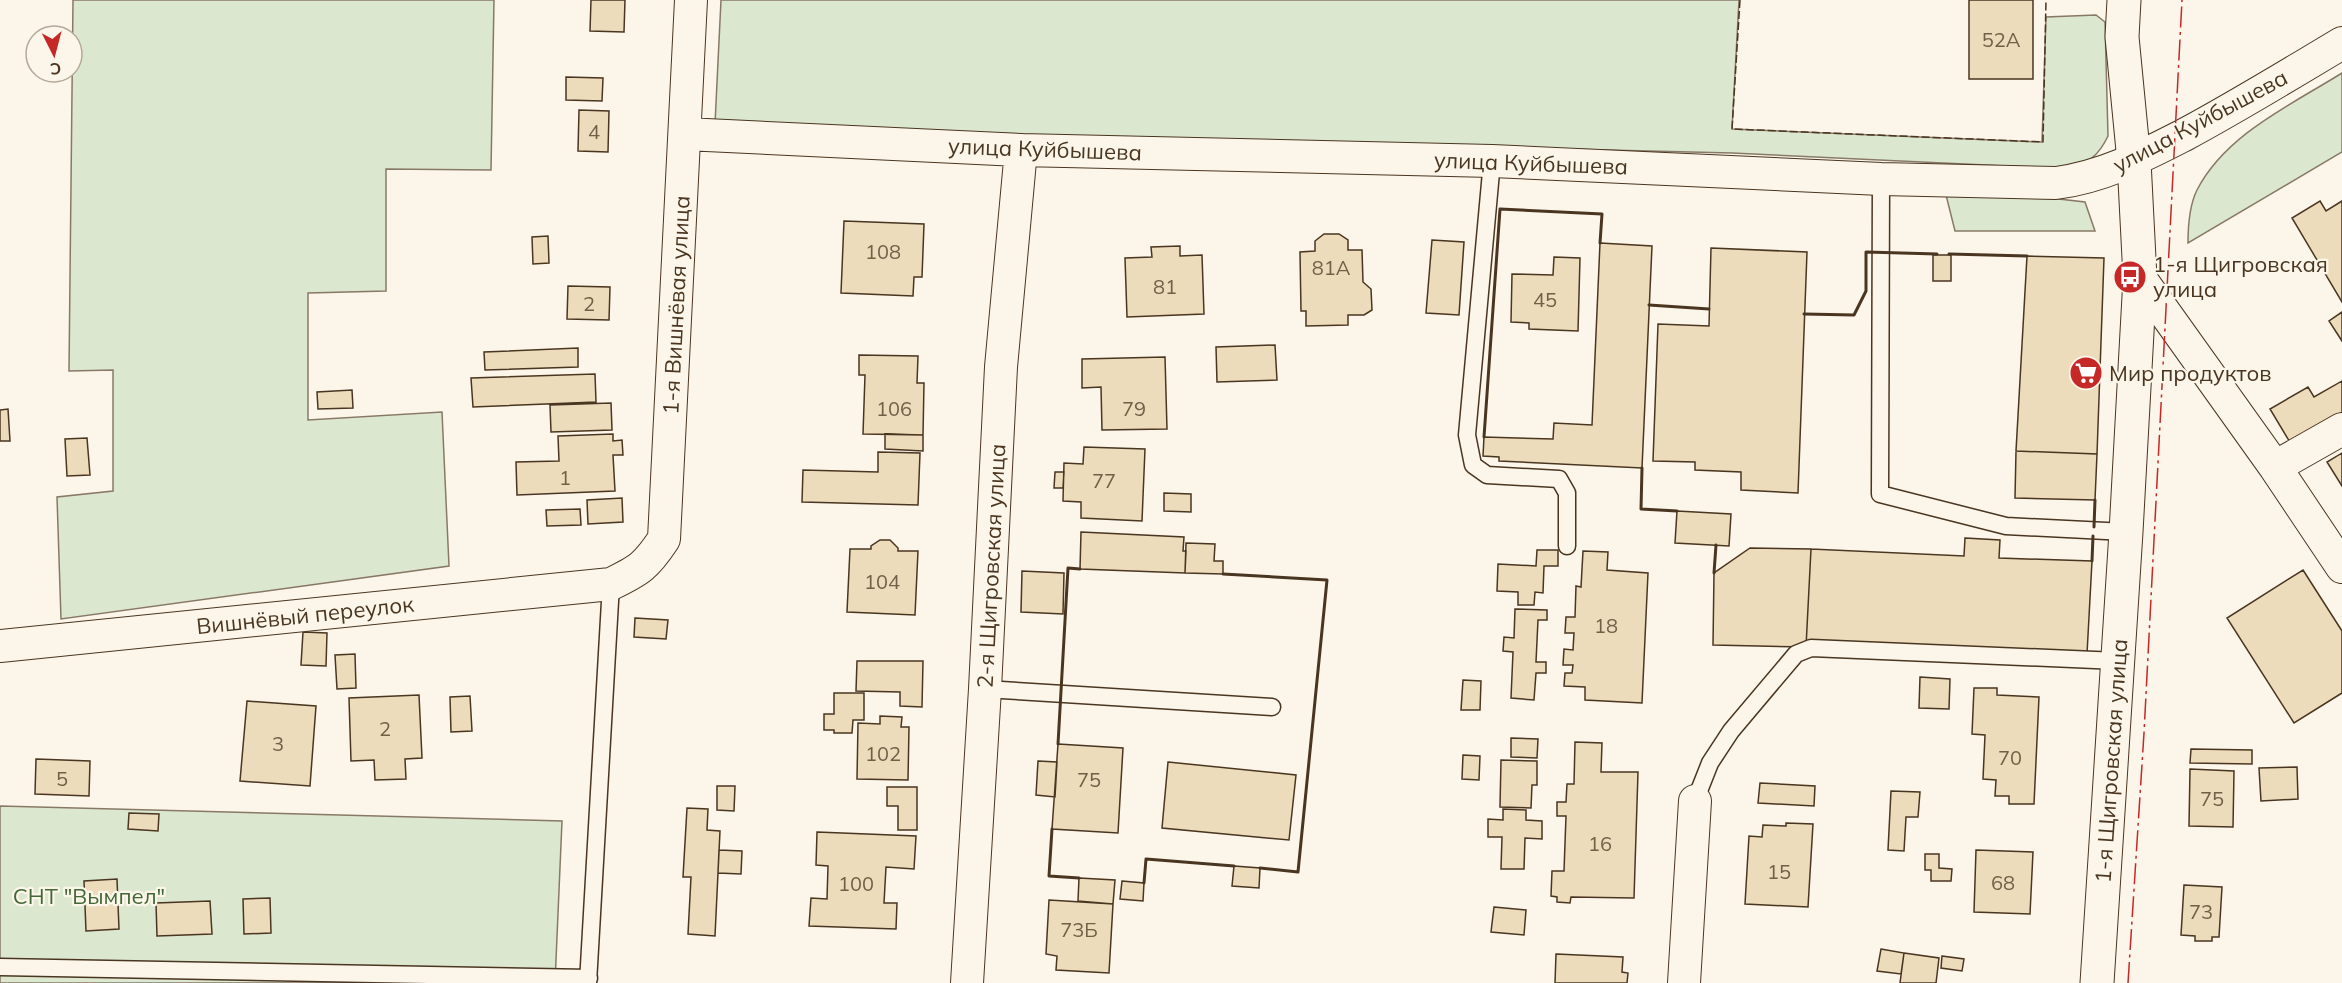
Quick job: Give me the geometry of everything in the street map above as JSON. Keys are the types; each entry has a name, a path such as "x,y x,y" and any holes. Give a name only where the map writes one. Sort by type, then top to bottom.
{"street":[{"name":"1-я Вишнёвая улица","path":"611,584 650,561 664,539 691,0"},
{"name":"1-я Щигровская улица","path":"2097,983 2140,278 2134,161 2122,37 2124,0"},
{"name":"улица Куйбышева","path":"685,134 1021,150 1492,161 1881,179 2056,183 2083,180 2134,161 2216,118 2342,43"},
{"name":"2-я Щигровская улица","path":"967,983 1001,367 1021,150"},
{"path":"2140,278 2275,467 2342,567"},
{"path":"2275,467 2342,429"},
{"name":"Вишнёвый переулок","path":"0,646 611,584"},
{"path":"1684,983 1695,801"}],"lane":[{"path":"1492,161 1467,435 1473,465 1487,475 1558,479 1567,493 1567,546"},
{"path":"1881,179 1880,494 2006,526 2126,532"},
{"path":"0,967 589,980 611,584"},
{"path":"1695,801 1710,763 1731,731 1796,654 1810,648 2118,661"},
{"path":"985,689 1272,706"}],"green space":[{"path":"73,0 494,0 491,170 386,169 386,291 308,293 308,420 442,412 449,566 61,619 57,497 113,491 113,370 69,371 72,84 84,84 84,24 73,24"},
{"path":"721,0 1739,0 1732,129 2042,142 2046,17 2096,15 2105,22 2108,136 2093,157 2069,169 1732,153 1181,140 715,124"},
{"path":"2342,73 2342,152 2188,243 2192,202 2209,170 2242,137 2261,122"},
{"path":"2004,193 2085,202 2095,231 1955,231 1946,195"},
{"name":"СНТ \"Вымпел\"","path":"0,806 562,821 555,983 0,983"}],"building":[{"path":"591,0 625,0 624,32 590,31"},
{"path":"1969,0 2033,0 2033,79 1969,79"},
{"path":"566,77 603,78 602,101 566,100"},
{"path":"579,110 609,111 608,152 578,151"},
{"path":"2320,201 2326,211 2342,201 2342,302 2292,218"},
{"path":"844,221 924,224 922,277 914,277 913,296 841,293"},
{"path":"1324,234 1339,234 1348,240 1348,250 1362,250 1363,282 1371,289 1372,310 1364,315 1348,315 1348,325 1306,326 1306,311 1301,311 1300,252 1315,251 1315,241"},
{"path":"548,236 549,263 533,264 532,237"},
{"path":"1432,240 1464,242 1459,315 1426,313"},
{"path":"1600,243 1652,246 1642,468 1499,461 1499,457 1483,456 1484,437 1553,439 1554,423 1592,425"},
{"path":"1180,246 1180,256 1202,255 1204,314 1127,317 1125,258 1152,257 1151,247"},
{"path":"1711,248 1807,252 1798,493 1741,490 1741,472 1695,470 1695,462 1653,461 1658,324 1709,326"},
{"path":"1933,255 1951,255 1951,281 1933,281"},
{"path":"2027,256 2104,258 2097,454 2016,451"},
{"path":"1554,257 1580,258 1578,331 1529,329 1529,323 1511,322 1512,274 1553,275"},
{"path":"568,286 610,287 609,320 567,319"},
{"path":"2342,312 2342,341 2329,321"},
{"path":"1275,345 1277,380 1217,382 1216,347"},
{"path":"578,348 578,367 485,370 484,352"},
{"path":"859,355 918,356 917,383 924,383 923,435 863,434 865,375 859,375"},
{"path":"1165,357 1167,429 1102,430 1101,387 1082,388 1082,359"},
{"path":"595,374 596,402 473,407 471,378"},
{"path":"2342,381 2342,414 2291,444 2270,409 2308,387 2314,397"},
{"path":"352,390 353,408 318,409 317,392"},
{"path":"611,403 612,430 551,432 550,405"},
{"path":"8,409 10,441 0,441 0,410"},
{"path":"613,434 613,441 622,440 623,455 613,455 615,491 517,495 516,462 559,461 558,436"},
{"path":"885,434 923,435 923,451 885,449"},
{"path":"87,438 90,475 67,476 65,439"},
{"path":"1084,447 1145,449 1142,521 1081,518 1081,502 1063,501 1064,463 1083,464"},
{"path":"2016,451 2097,454 2095,500 2015,498"},
{"path":"878,452 920,453 918,505 802,502 803,470 878,472"},
{"path":"2342,453 2342,486 2327,462"},
{"path":"1055,472 1064,472 1063,488 1054,488"},
{"path":"1164,493 1191,494 1191,512 1164,511"},
{"path":"622,498 623,522 588,524 587,500"},
{"path":"580,509 581,525 547,526 546,510"},
{"path":"1677,511 1731,514 1729,546 1675,543"},
{"path":"1081,532 1184,537 1185,573 1080,569"},
{"path":"1965,538 2000,540 1999,558 2092,561 2087,654 1806,647 1811,549 1964,556"},
{"path":"880,540 890,540 898,551 918,551 915,615 847,612 850,549 871,549 871,546"},
{"path":"1186,543 1215,544 1214,561 1223,561 1223,574 1185,573"},
{"path":"1750,548 1811,549 1806,647 1713,645 1714,573"},
{"path":"1537,550 1558,550 1558,566 1544,566 1543,593 1535,592 1534,605 1518,605 1518,592 1497,591 1498,564 1536,566"},
{"path":"1583,551 1608,552 1607,570 1648,573 1642,703 1585,700 1585,687 1564,686 1565,673 1572,673 1573,665 1563,665 1564,649 1573,650 1574,633 1565,633 1566,617 1575,617 1576,586 1581,587"},
{"path":"2303,570 2342,631 2342,693 2294,723 2227,618"},
{"path":"1022,571 1064,573 1063,614 1021,612"},
{"path":"1515,609 1547,610 1547,620 1538,620 1536,662 1546,662 1546,673 1536,673 1534,700 1511,698 1513,652 1503,651 1504,637 1514,638"},
{"path":"635,618 668,620 666,639 634,637"},
{"path":"303,632 327,633 326,666 301,665"},
{"path":"355,654 356,688 337,689 335,655"},
{"path":"857,661 923,661 922,707 900,706 900,692 856,691"},
{"path":"1920,677 1950,679 1949,709 1919,708"},
{"path":"1463,680 1481,681 1480,710 1461,710"},
{"path":"1974,688 1997,688 1997,695 2039,697 2034,804 2009,804 2009,796 1995,796 1996,780 1983,779 1985,735 1972,734"},
{"path":"834,693 864,693 864,720 853,720 852,733 834,733 834,730 824,730 824,714 834,714"},
{"path":"419,695 422,758 405,759 406,779 375,780 374,760 351,761 349,698"},
{"path":"470,696 472,731 451,732 450,697"},
{"path":"247,701 316,706 310,786 240,781"},
{"path":"880,716 902,717 901,727 909,727 908,780 857,779 858,723 880,724"},
{"path":"1511,738 1538,739 1537,758 1511,757"},
{"path":"1575,742 1602,743 1601,772 1638,772 1634,898 1571,897 1570,903 1557,902 1557,897 1551,896 1552,871 1564,871 1566,816 1557,816 1557,802 1566,802 1567,784 1574,784"},
{"path":"1058,744 1123,748 1118,833 1052,829"},
{"path":"2191,749 2252,750 2252,764 2190,763"},
{"path":"1463,755 1480,756 1479,780 1462,779"},
{"path":"36,759 90,761 89,796 35,794"},
{"path":"1501,760 1537,761 1537,785 1532,785 1531,808 1500,807"},
{"path":"1038,761 1057,762 1055,797 1036,795"},
{"path":"1168,762 1296,775 1289,840 1162,828"},
{"path":"2297,767 2298,799 2261,801 2259,768"},
{"path":"2190,769 2234,771 2233,827 2189,826"},
{"path":"1760,783 1815,786 1814,806 1758,803"},
{"path":"717,786 735,786 734,811 717,810"},
{"path":"887,787 917,787 917,830 898,830 898,806 887,806"},
{"path":"1891,791 1920,792 1918,817 1906,817 1904,851 1888,850"},
{"path":"687,808 708,809 707,830 720,831 715,936 688,934 691,877 683,877"},
{"path":"1503,809 1526,810 1526,820 1542,821 1542,839 1525,838 1524,869 1501,869 1502,837 1488,837 1488,819 1503,820"},
{"path":"129,813 159,814 158,831 128,829"},
{"path":"1786,823 1813,824 1808,907 1745,904 1749,836 1762,837 1763,825 1786,826"},
{"path":"817,832 916,836 914,869 886,867 884,903 897,903 896,929 809,926 811,898 827,899 828,866 816,865"},
{"path":"719,850 742,851 741,874 718,873"},
{"path":"1976,850 2033,852 2030,914 1974,912"},
{"path":"1925,854 1939,854 1939,868 1952,869 1951,881 1931,881 1931,870 1925,870"},
{"path":"1234,866 1260,868 1259,888 1232,886"},
{"path":"1079,878 1115,880 1113,904 1078,901"},
{"path":"117,879 119,929 86,931 84,881"},
{"path":"1122,881 1144,883 1143,901 1120,899"},
{"path":"2184,885 2222,887 2219,937 2212,937 2212,941 2195,941 2195,936 2181,935"},
{"path":"270,898 271,933 244,934 243,899"},
{"path":"1049,900 1113,904 1109,973 1056,970 1057,956 1046,954"},
{"path":"210,901 212,934 157,936 156,903"},
{"path":"1494,907 1526,910 1524,935 1491,932"},
{"path":"1881,949 1904,953 1901,974 1877,971"},
{"path":"1904,953 1939,958 1936,983 1900,983"},
{"path":"1556,954 1623,957 1622,972 1628,973 1627,983 1555,983"},
{"path":"1942,956 1964,959 1962,971 1941,968"}],"fence":[{"path":"1740,0 1732,129 2043,142 2046,0"}],"wall":[{"path":"1484,437 1500,209 1602,214 1600,243"},
{"path":"1804,314 1854,315 1866,291 1866,252 1937,254"},
{"path":"1949,254 2027,256"},
{"path":"1649,305 1709,309"},
{"path":"1642,468 1641,509 1677,511"},
{"path":"2094,527 2095,500"},
{"path":"2092,561 2093,536"},
{"path":"1714,573 1716,545"},
{"path":"1058,744 1068,568 1080,569"},
{"path":"1223,574 1327,580 1298,872 1260,868"},
{"path":"1052,829 1049,876 1079,878"},
{"path":"1144,883 1146,859 1234,866"}],"power":[{"path":"2128,983 2144,733 2182,0"}],"place":[{"name":"1-я Щигровская улица","path":"2130,277"},
{"name":"Мир продуктов","path":"2086,373"}]}
